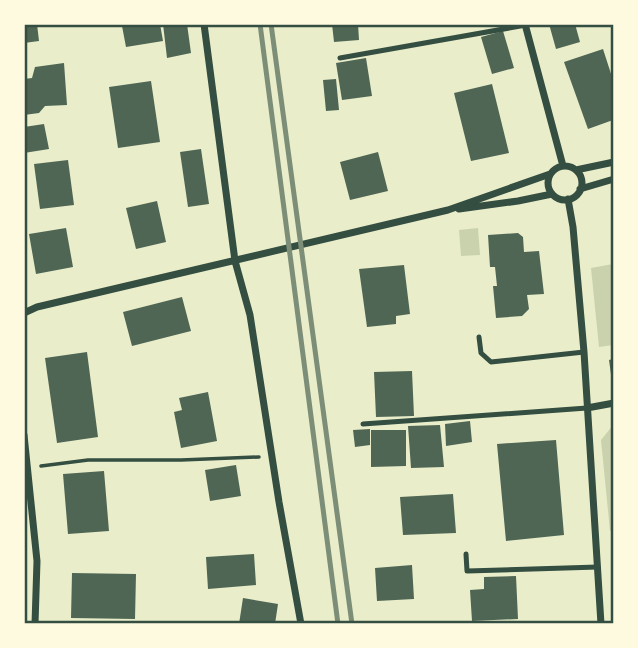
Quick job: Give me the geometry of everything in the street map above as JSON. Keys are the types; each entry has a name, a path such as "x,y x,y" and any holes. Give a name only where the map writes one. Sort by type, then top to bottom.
{"street":[{"path":"204,24 235,261 250,315 301,624"},
{"path":"526,25 563,166"},
{"path":"24,313 37,307 448,210 550,174 563,166 576,170 614,162"},
{"path":"576,170 581,178 580,189"},
{"path":"550,174 548,184 552,194 562,200 573,197 580,189 614,179"},
{"path":"448,210 552,194"},
{"path":"568,199 584,352 601,624"},
{"path":"587,408 614,403"},
{"path":"24,435 37,561 35,624"}],"lane":[{"path":"340,58 526,25"},
{"path":"479,337 481,353 491,362 584,352"},
{"path":"363,424 587,408"},
{"path":"466,554 467,571 598,567"}],"path":[{"path":"40,466 88,460 259,457"}],"green space":[{"path":"478,228 480,255 461,256 459,230"},
{"path":"613,264 613,345 599,347 591,268"},
{"path":"613,425 614,531 610,531 601,440"}],"building":[{"path":"24,24 37,24 39,41 24,43"},
{"path":"160,24 163,41 126,47 122,26"},
{"path":"163,24 187,24 191,53 167,58"},
{"path":"332,24 358,24 359,40 334,42"},
{"path":"549,24 575,24 580,42 556,49"},
{"path":"503,31 514,68 492,74 481,37"},
{"path":"603,49 613,80 613,120 588,129 564,62"},
{"path":"366,58 372,96 342,100 336,63"},
{"path":"64,63 67,105 45,106 39,113 24,115 24,79 32,78 35,67"},
{"path":"336,79 339,110 326,111 323,80"},
{"path":"151,81 160,142 118,148 109,87"},
{"path":"492,84 509,153 471,161 454,93"},
{"path":"44,124 49,149 24,153 24,127"},
{"path":"201,149 209,204 188,207 180,152"},
{"path":"378,152 388,191 350,200 340,162"},
{"path":"68,160 74,205 40,209 34,164"},
{"path":"157,201 166,242 136,249 126,208"},
{"path":"66,228 73,267 36,274 29,234"},
{"path":"518,233 523,237 524,252 539,251 544,294 527,295 529,309 522,316 496,318 493,286 497,286 495,267 490,267 488,235"},
{"path":"404,265 410,314 396,316 396,324 367,327 359,269"},
{"path":"182,297 191,331 132,346 123,312"},
{"path":"87,352 98,437 57,443 45,358"},
{"path":"613,359 613,382 612,382 609,360"},
{"path":"412,371 414,416 376,417 374,372"},
{"path":"208,392 217,441 181,448 174,412 182,410 179,398"},
{"path":"470,421 472,442 446,446 445,424"},
{"path":"440,425 444,467 411,468 408,426"},
{"path":"370,429 370,445 355,447 353,430"},
{"path":"371,430 406,430 406,466 371,467"},
{"path":"556,440 564,535 506,541 497,444"},
{"path":"236,465 241,496 210,501 205,470"},
{"path":"104,471 109,531 68,534 63,474"},
{"path":"453,494 456,533 403,535 400,497"},
{"path":"254,554 256,585 208,589 206,557"},
{"path":"412,565 414,599 377,601 375,568"},
{"path":"72,573 136,574 135,619 71,618"},
{"path":"516,576 518,619 472,621 470,590 484,589 484,577"},
{"path":"243,598 278,604 275,624 239,624"}],"railway":[{"path":"260,24 338,624"},
{"path":"271,24 352,624"}]}
